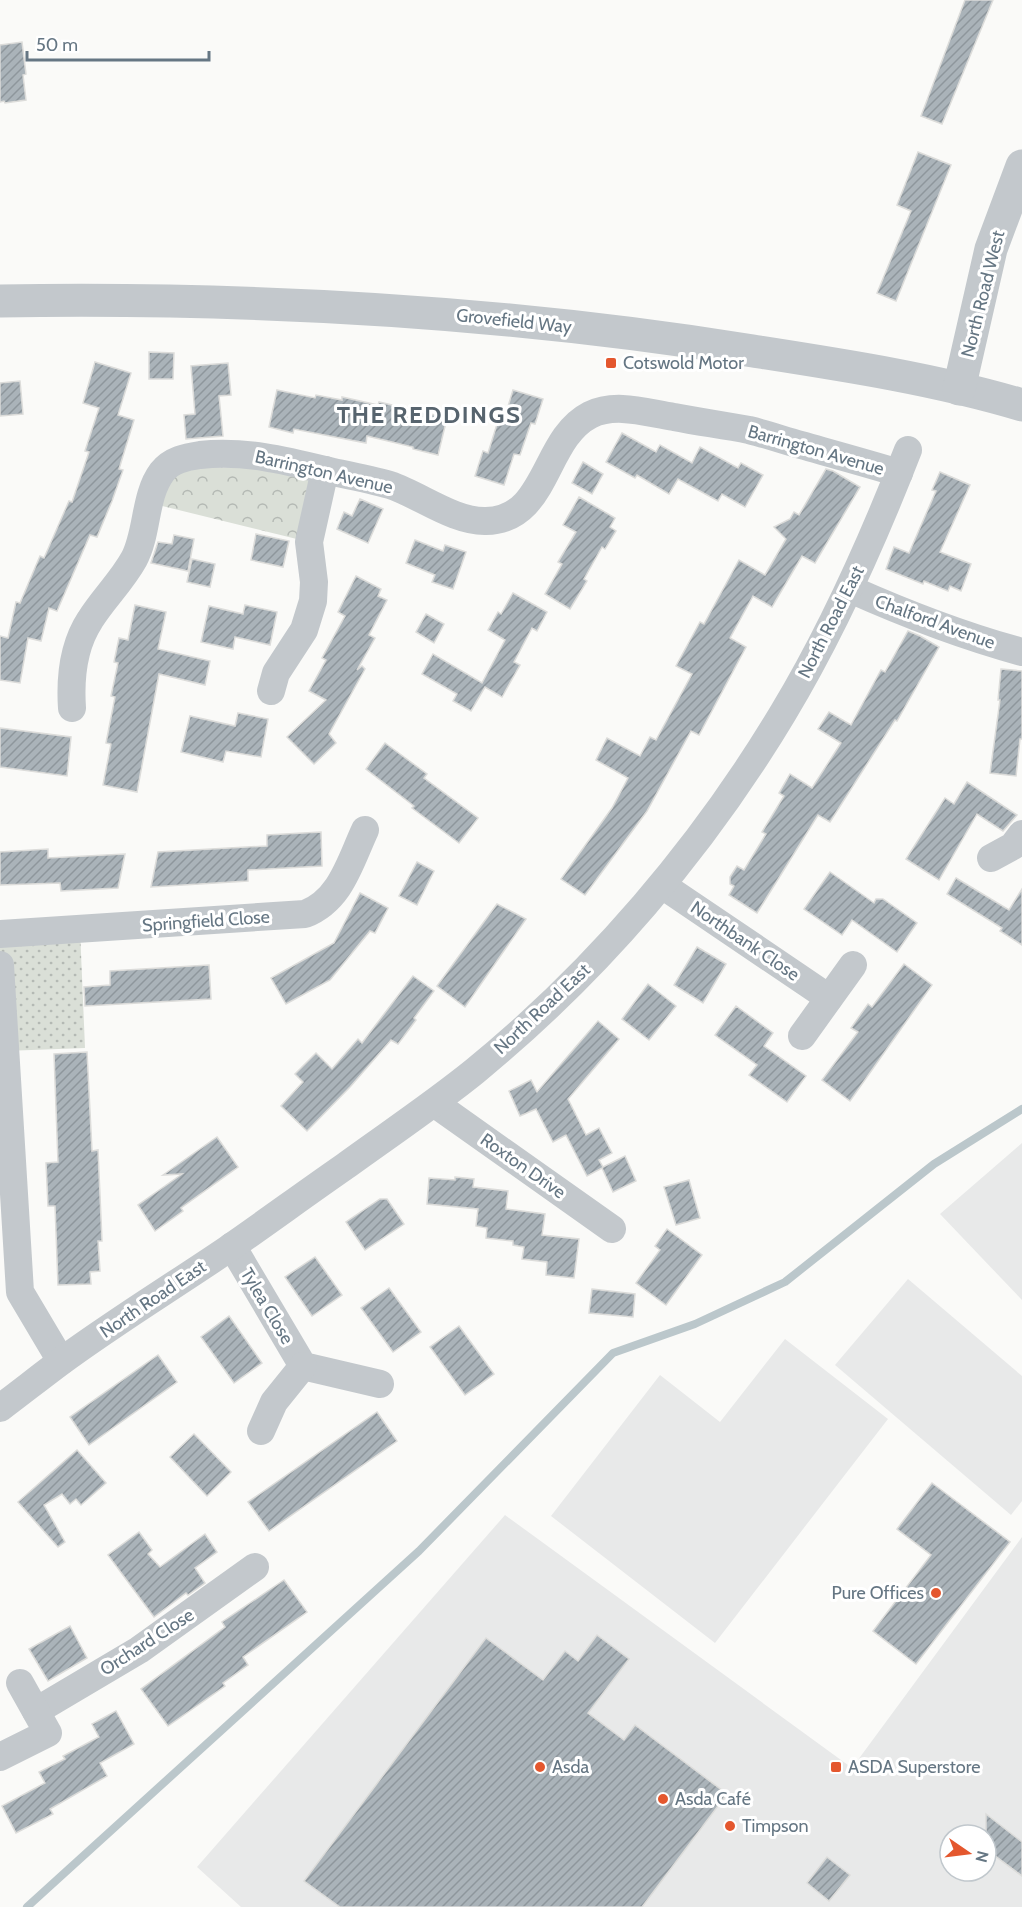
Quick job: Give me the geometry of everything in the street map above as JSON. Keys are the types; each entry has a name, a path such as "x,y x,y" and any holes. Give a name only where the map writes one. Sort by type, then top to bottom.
{"street":[{"name":"North Road West","path":"960,389 992,249 1022,166"},
{"name":"Grovefield Way","path":"0,301 126,299 345,306 496,318 789,356 960,389 1022,405"},
{"name":"Barrington Avenue","path":"72,708 72,674 81,637 89,621 126,573 136,556 157,481 167,466 180,459 234,453 274,457 392,486 465,518 487,522 513,514 525,506 534,495 573,427 593,413 618,408 751,430 904,462"},
{"name":"North Road East","path":"0,1408 61,1361 232,1246 434,1103 484,1063 556,999 628,924 662,885 719,810 777,723 850,589 904,462"},
{"path":"271,691 276,674 304,630 313,601 314,582 309,542 325,470"},
{"name":"Chalford Avenue","path":"850,589 896,610 983,641 1022,652"},
{"name":"Springfield Close","path":"0,934 305,914 326,903 337,890 365,830"},
{"path":"991,858 1013,846 1022,834"},
{"name":"Northbank Close","path":"662,885 829,998"},
{"path":"0,965 20,1292 61,1361"},
{"path":"802,1036 853,965"},
{"name":"Roxton Drive","path":"434,1103 612,1229"},
{"name":"Tylea Close","path":"232,1246 303,1366"},
{"path":"261,1431 274,1402 303,1366 380,1384"},
{"name":"Orchard Close","path":"36,1711 139,1650 255,1567"},
{"path":"0,1757 48,1733 20,1683"}],"shaded area":[{"path":"1022,1143 1022,1300 940,1214"},
{"path":"908,1279 1022,1376 1022,1501 1011,1515 835,1365"},
{"path":"785,1339 888,1419 715,1643 551,1516 660,1375 720,1422"},
{"path":"505,1515 852,1768 1022,1537 1022,1907 241,1907 197,1867"}],"green space":[{"path":"167,466 325,470 309,542 150,503"},
{"path":"80,929 85,1048 5,1051 0,934"}],"building":[{"path":"965,0 993,0 942,124 921,116"},
{"path":"22,42 26,100 0,102 0,45"},
{"path":"918,152 951,165 896,301 877,293 911,211 897,205"},
{"path":"149,352 174,353 173,379 149,379"},
{"path":"95,362 131,373 118,415 134,420 119,469 123,470 97,537 90,535 57,611 49,608 41,641 28,638 20,683 0,680 0,636 8,638 16,602 20,603 40,556 44,558 69,501 72,502 89,452 85,451 99,408 83,403"},
{"path":"228,363 231,395 219,396 223,436 186,439 184,415 195,414 191,366"},
{"path":"20,381 23,414 0,416 0,383"},
{"path":"277,390 315,398 316,395 342,400 342,397 378,405 379,402 447,418 438,455 367,436 366,443 294,429 293,433 269,427"},
{"path":"513,390 543,399 535,424 531,423 520,455 514,454 504,485 475,476 483,451 488,453 498,421 503,423"},
{"path":"622,433 656,452 660,445 692,463 700,447 738,468 741,463 763,475 745,507 722,494 718,501 678,479 669,494 637,475 635,478 606,462"},
{"path":"583,462 603,474 592,494 572,483"},
{"path":"826,469 860,487 815,563 802,556 772,607 753,596 730,638 746,647 699,735 691,731 647,811 585,895 561,879 612,808 628,778 596,760 607,738 640,756 650,737 656,740 692,674 676,666 700,622 704,624 739,560 765,575 786,539 774,527 790,519 794,512 799,515"},
{"path":"940,472 970,485 940,552 971,564 961,591 950,586 948,591 924,581 923,584 886,569 894,547 909,553 936,491 932,490"},
{"path":"579,497 615,518 610,527 616,531 605,549 602,547 584,579 587,581 570,609 545,594 562,564 558,562 576,532 563,525"},
{"path":"360,499 383,509 368,543 337,529 344,512 352,516"},
{"path":"256,534 289,541 283,567 251,560"},
{"path":"174,535 194,539 188,571 151,563 158,542 172,544"},
{"path":"415,540 443,551 445,545 466,552 453,589 432,582 435,575 406,563"},
{"path":"192,559 215,564 210,587 187,582"},
{"path":"356,576 381,589 378,596 387,600 369,635 375,638 357,670 362,666 365,669 329,734 336,743 314,764 287,737 326,700 309,691 326,660 322,658 345,616 338,612"},
{"path":"513,593 547,612 537,631 532,628 514,662 520,665 502,697 485,687 471,711 453,701 457,694 422,674 433,654 482,683 505,640 488,630 498,612 501,614"},
{"path":"135,605 166,612 158,649 210,661 205,685 159,674 137,792 103,785 111,744 106,743 115,697 111,696 118,663 114,662 119,638 128,640"},
{"path":"245,605 277,612 270,645 235,637 233,649 201,642 209,606 243,614"},
{"path":"426,614 444,624 434,643 416,632"},
{"path":"908,631 939,647 897,721 895,720 830,822 818,815 757,913 729,895 734,886 730,884 730,877 737,866 744,870 766,834 762,832 784,796 779,793 790,774 812,788 841,743 818,729 829,712 851,725 881,670 885,672"},
{"path":"1001,669 1022,671 1022,739 1020,739 1016,776 990,773 1000,700 998,700"},
{"path":"238,713 268,719 261,757 226,751 223,762 181,752 190,716 235,726"},
{"path":"0,728 71,737 67,776 0,767"},
{"path":"385,743 427,774 424,778 478,818 459,843 412,808 414,806 366,769"},
{"path":"967,782 1017,815 1003,831 977,814 939,880 906,859 945,798 954,804"},
{"path":"321,832 322,866 248,870 248,881 151,887 158,852 267,846 267,835"},
{"path":"48,849 48,858 125,854 118,888 61,891 60,883 0,885 0,852"},
{"path":"417,862 434,871 417,905 399,896"},
{"path":"830,872 874,903 876,899 883,899 917,923 897,952 852,920 842,935 804,909"},
{"path":"956,878 1009,910 1022,889 1022,945 1000,931 1002,928 947,894"},
{"path":"360,893 388,908 375,933 370,931 330,980 286,1004 271,978 334,943"},
{"path":"497,904 526,919 465,1007 437,986"},
{"path":"697,947 726,964 703,1003 674,985"},
{"path":"904,964 932,985 850,1101 822,1080 858,1032 851,1028 868,1004 872,1007"},
{"path":"209,965 211,999 85,1006 84,987 110,985 110,971"},
{"path":"413,976 434,991 414,1018 416,1020 398,1044 391,1040 307,1131 281,1106 303,1082 295,1074 316,1053 332,1069 358,1039 362,1043"},
{"path":"648,984 676,1006 649,1040 622,1019"},
{"path":"736,1006 773,1033 764,1046 806,1076 787,1102 749,1075 757,1065 715,1035"},
{"path":"598,1021 619,1039 568,1099 586,1135 599,1128 612,1153 599,1160 603,1167 625,1156 636,1181 613,1192 602,1168 587,1176 566,1135 553,1142 536,1109 520,1116 509,1091 531,1080 537,1092"},
{"path":"87,1052 92,1151 98,1150 102,1241 98,1241 100,1271 90,1272 91,1284 58,1285 55,1206 48,1206 46,1163 58,1162 54,1054"},
{"path":"217,1137 238,1167 181,1208 183,1211 155,1231 138,1205 182,1174 163,1175"},
{"path":"455,1177 474,1179 473,1187 508,1191 506,1209 545,1214 542,1235 579,1239 574,1278 546,1275 547,1262 522,1259 524,1247 513,1245 513,1241 486,1238 487,1228 476,1226 478,1209 427,1204 429,1178 455,1180"},
{"path":"689,1180 700,1218 676,1225 664,1187"},
{"path":"380,1199 387,1199 404,1224 365,1250 346,1222"},
{"path":"667,1229 702,1255 666,1305 636,1283 660,1250 655,1246"},
{"path":"315,1257 342,1295 312,1316 285,1277"},
{"path":"389,1288 421,1332 393,1352 361,1308"},
{"path":"592,1289 635,1294 633,1317 589,1313"},
{"path":"229,1316 262,1363 234,1383 201,1337"},
{"path":"459,1326 494,1374 465,1395 430,1347"},
{"path":"158,1355 177,1382 89,1445 70,1417"},
{"path":"377,1412 397,1441 269,1531 248,1502"},
{"path":"194,1434 231,1472 207,1496 170,1457"},
{"path":"77,1450 106,1483 81,1505 76,1499 70,1504 62,1494 44,1505 65,1542 58,1547 18,1502"},
{"name":"Pure Offices","path":"932,1483 1010,1542 916,1664 873,1631 931,1555 897,1529"},
{"path":"139,1532 152,1550 148,1554 160,1567 205,1534 217,1552 195,1568 205,1583 188,1595 186,1593 154,1617 108,1555"},
{"path":"284,1580 307,1612 243,1657 248,1665 223,1683 225,1686 168,1726 141,1689 225,1627 222,1622"},
{"path":"70,1626 87,1658 48,1681 29,1649"},
{"name":"Asda","path":"597,1635 629,1659 588,1713 624,1740 635,1725 727,1794 642,1907 340,1907 304,1881 486,1638 543,1680 565,1651 578,1661"},
{"path":"116,1711 134,1744 100,1763 107,1776 50,1809 53,1814 16,1833 2,1806 45,1783 39,1772 65,1759 63,1756 99,1737 92,1724"},
{"path":"986,1814 998,1823 986,1823"},
{"path":"998,1823 1022,1842 1022,1876 998,1858"},
{"path":"827,1857 850,1875 829,1901 807,1883"}],"waterway":[{"path":"27,1907 419,1551 613,1353 695,1324 785,1282 934,1164 1022,1109"}],"place":[{"name":"Cotswold Motor","path":"611,363"},
{"name":"Pure Offices","path":"936,1593"},
{"name":"Asda","path":"540,1767"},
{"name":"ASDA Superstore","path":"836,1767"},
{"name":"Asda Café","path":"663,1799"},
{"name":"Timpson","path":"730,1826"}],"district":[{"name":"THE REDDINGS","path":"429,415"}]}
